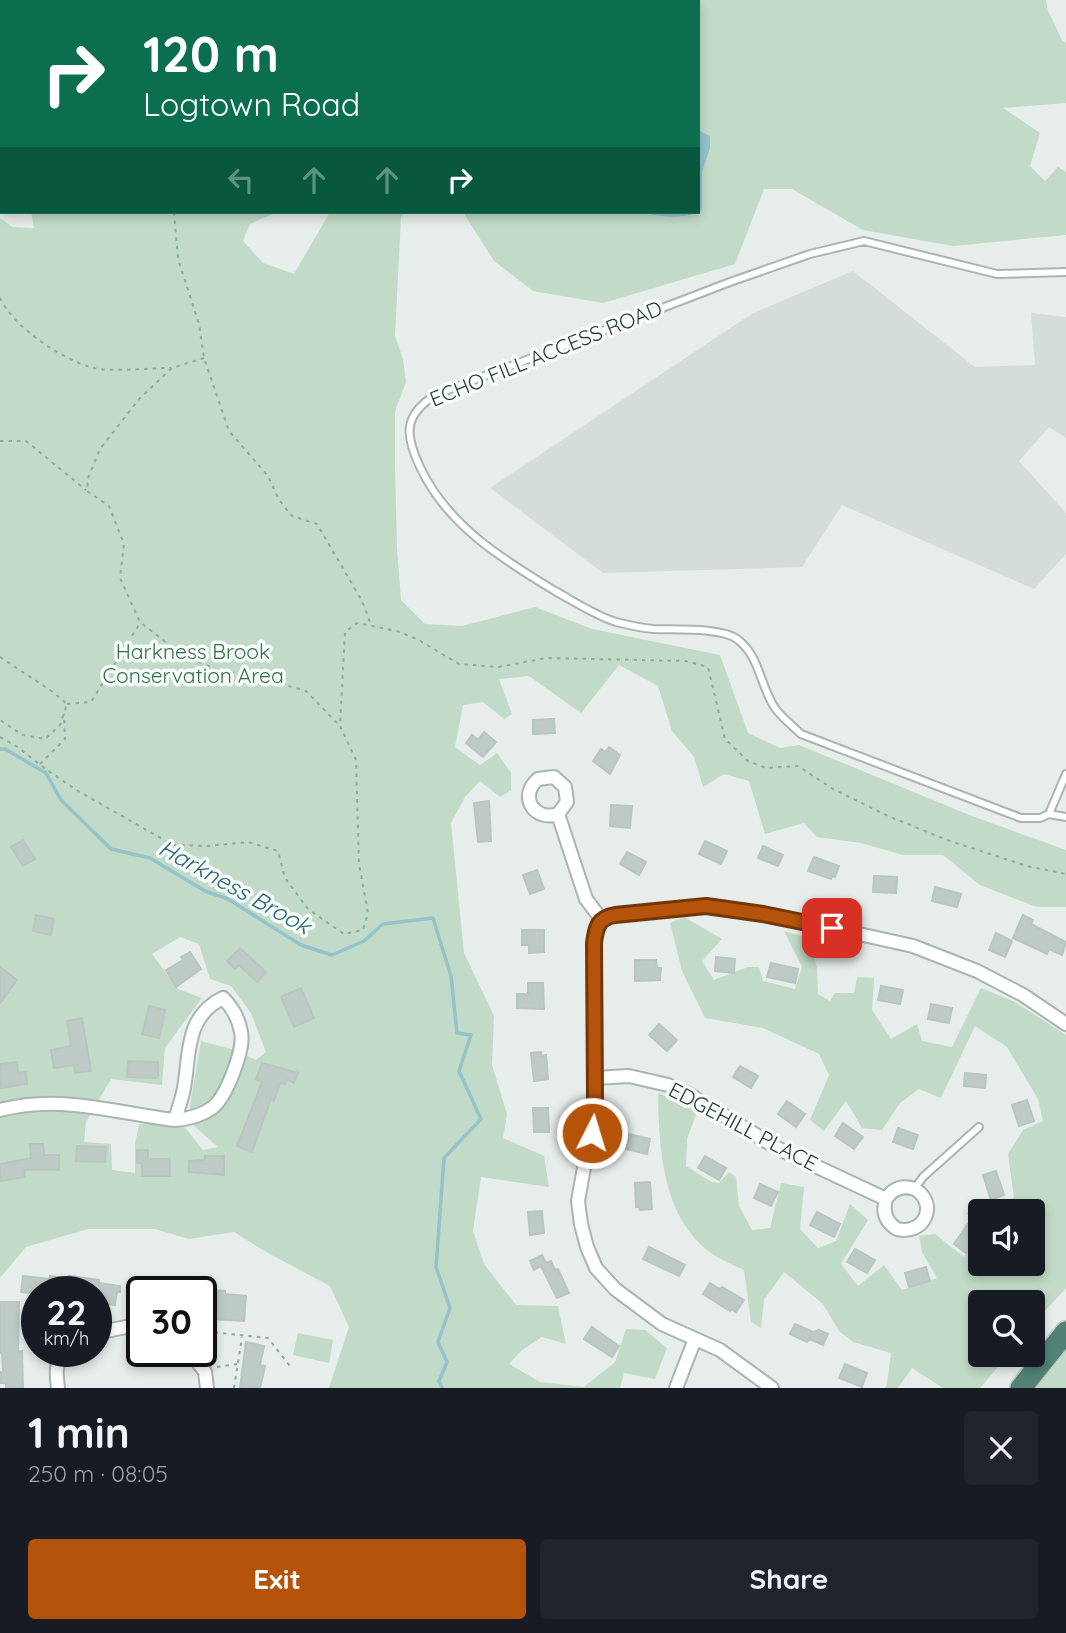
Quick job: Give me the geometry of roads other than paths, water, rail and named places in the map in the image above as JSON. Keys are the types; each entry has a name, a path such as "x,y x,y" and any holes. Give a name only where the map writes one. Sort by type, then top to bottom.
{"highway":[{"path":"1021,1388 1066,1332"}],"street":[{"path":"558,814 586,899 601,919"},
{"path":"772,1388 720,1350 662,1324 615,1289 596,1268 587,1247 578,1201 592,1133 594,943 597,924 601,919 615,915 706,906 832,928 939,955 1014,990 1066,1024"},
{"path":"0,1111 22,1105 68,1103 176,1120 186,1119 212,1108 221,1099 232,1077 242,1034 230,1005 223,998 214,1003 194,1029 188,1047 184,1087 176,1120"},
{"name":"EDGEHILL PLACE","path":"594,1078 629,1076 668,1085 687,1093 779,1150 886,1199"},
{"path":"900,1188 915,1189 924,1197 928,1212 922,1223 912,1230 900,1230 889,1223 884,1212 886,1199 900,1188"},
{"path":"676,1388 695,1339"},
{"path":"57,1367 58,1388"},
{"path":"201,1367 205,1372 207,1388"}],"lane":[{"name":"ECHO FILL ACCESS ROAD","path":"1066,272 997,274 864,240 810,254 730,282 435,395 422,404 409,424 409,443 424,475 439,498 486,547 519,570 590,611 615,622 649,629 707,631 735,637 751,653 775,708 801,734 1021,818 1040,818 1049,814 1066,817"},
{"path":"1049,814 1066,774"},
{"path":"915,1189 923,1177 979,1127"}],"water":[{"path":"700,131 710,136 710,148 702,172 700,211"},
{"path":"651,214 691,214 672,217"}],"waterway":[{"name":"Harkness Brook","path":"0,749 5,749 46,773 61,800 111,849 150,858 205,891 228,899 301,945 332,955 364,941 383,924 433,918 451,976 457,1033 471,1035 459,1071 481,1119 444,1158 436,1267 450,1308 438,1342 447,1362 439,1381 442,1388"}],"park label":[{"name":"Harkness Brook Conservation Area","path":"193,664"}]}
